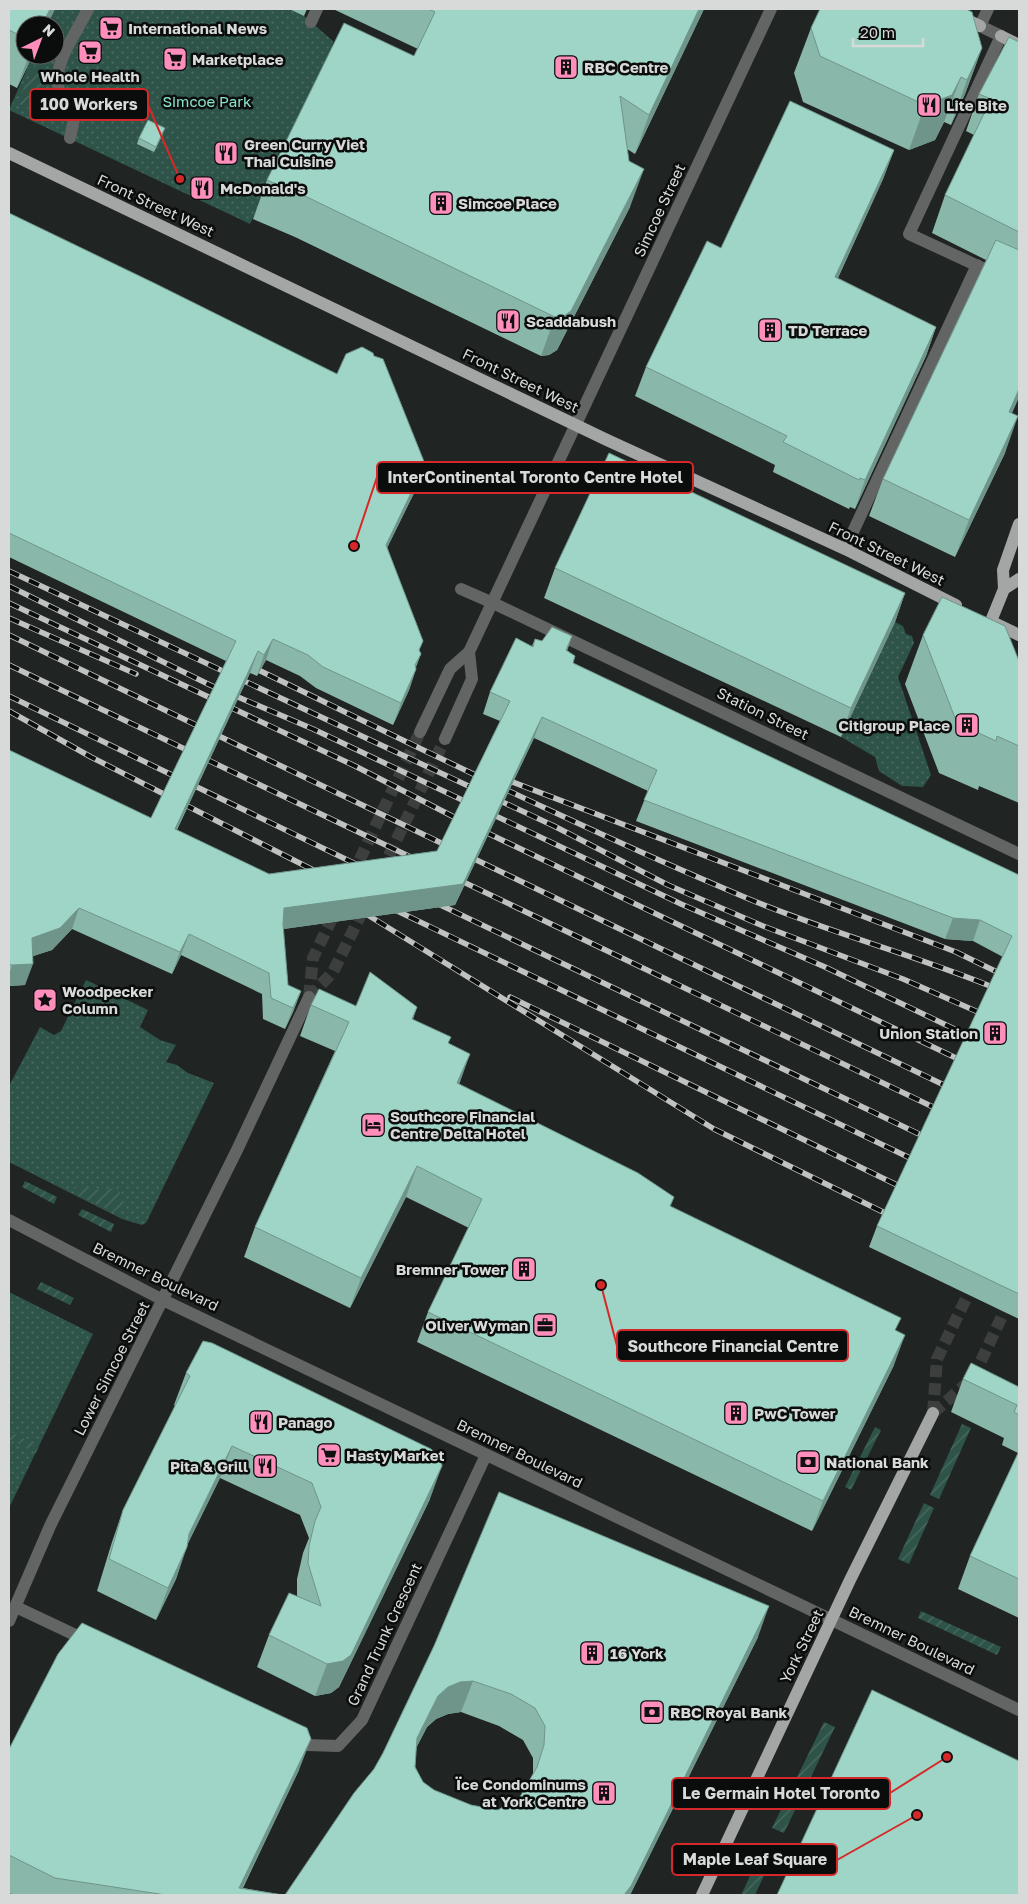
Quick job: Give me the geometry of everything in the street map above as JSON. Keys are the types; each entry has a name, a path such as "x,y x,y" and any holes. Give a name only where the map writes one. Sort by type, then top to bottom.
{"main road":[{"path":"944,9 980,26"},
{"path":"1001,36 1019,45"},
{"name":"Front Street West","path":"9,153 576,425 845,549 966,610"},
{"path":"1004,589 1003,570 1019,524"},
{"path":"1019,578 1004,589 987,619 1019,635"},
{"name":"York Street","path":"702,1895 832,1620 933,1413"}],"street":[{"path":"70,138 74,119 63,106 57,90 57,72 88,9"},
{"path":"311,22 318,9"},
{"name":"Simcoe Street","path":"576,425 771,9"},
{"path":"988,9 980,26 1001,36 909,234 1019,286"},
{"path":"845,549 977,265"},
{"path":"420,732 450,669 470,652 576,425"},
{"name":"Station Street","path":"461,589 1019,854"},
{"path":"444,739 472,679 470,652"},
{"name":"Lower Simcoe Street","path":"9,1620 50,1526 163,1300 309,997"},
{"name":"Bremner Boulevard","path":"9,1220 163,1300 1019,1710"},
{"name":"Grand Trunk Crescent","path":"280,1732 307,1745 338,1746 362,1720 486,1454"},
{"path":"16,1607 98,1646"}],"green space":[{"name":"Simcoe Park","path":"55,9 289,9 304,16 333,41 330,61 250,224 9,110 29,65 65,65 65,15 52,15"},
{"path":"35,65 36,65 43,70 45,97 54,109 53,120 17,103"},
{"path":"895,622 903,626 906,634 912,636 914,643 898,677 931,775 923,787 902,786 879,771 875,757 841,737"},
{"path":"86,980 148,1010 140,1027 160,1040 176,1045 166,1062 177,1065 188,1073 214,1083 146,1223 142,1225 122,1219 9,1162 9,1086 40,1027 54,1035 61,1031"},
{"path":"25,1181 57,1197 54,1204 22,1187"},
{"path":"78,1186 96,1190 116,1188 119,1190 125,1205 113,1212 75,1194 74,1188"},
{"path":"82,1209 114,1224 111,1232 78,1215"},
{"path":"41,1282 74,1298 70,1305 37,1289"},
{"path":"9,1292 93,1334 9,1508"},
{"path":"962,1424 971,1428 939,1499 930,1495"},
{"path":"875,1427 881,1430 851,1490 845,1487"},
{"path":"9,1431 39,1446 36,1453 9,1439"},
{"path":"924,1503 934,1508 909,1564 898,1559"},
{"path":"921,1611 1001,1647 997,1655 918,1618"},
{"path":"824,1722 835,1727 784,1833 772,1828"},
{"path":"759,1857 770,1863 755,1895 741,1895"}],"building":[{"path":"9,9 50,9 47,15 15,15 15,33 9,30"},
{"name":"Simcoe Place","path":"428,9 699,9 649,115 620,96 629,161 644,169 571,311 564,316 555,317 309,198 267,180 344,23 414,56 435,12"},
{"path":"820,9 966,9 972,12 982,48 967,80 961,77 952,95 925,105 820,56 811,28"},
{"path":"1009,37 1019,42 1019,232 945,195 991,99 979,94"},
{"name":"TD Terrace","path":"790,101 894,150 835,277 936,327 865,480 860,478 859,480 783,442 787,436 646,367 707,241 721,248"},
{"path":"148,120 165,128 156,147 139,138"},
{"path":"9,213 337,374 346,354 362,347 373,353 374,356 383,359 425,464 386,545 423,641 419,650 421,654 415,665 416,669 401,703 323,667 308,655 273,639 264,655 258,651 175,829 269,874 437,851 510,701 490,692 516,638 533,647 535,639 542,641 552,627 572,636 566,650 575,656 573,663 1019,875 1019,1294 877,1226 1012,936 980,920 953,918 644,800 657,770 542,717 463,884 284,908 283,924 288,985 301,991 293,1008 271,998 269,973 189,934 180,952 79,908 60,928 32,938 33,964 9,964 9,750 151,818 236,641 9,533"},
{"path":"996,240 1019,250 1019,389 1009,412 1018,416 969,520 883,479"},
{"path":"609,453 905,593 851,708 555,568"},
{"path":"942,597 1005,626 1019,661 1019,746 997,736 996,741 957,723 923,635"},
{"path":"370,972 417,1007 412,1019 451,1037 448,1043 470,1054 457,1083 638,1173 674,1197 670,1206 901,1318 895,1330 905,1335 823,1501 428,1312 482,1199 417,1166 361,1278 255,1227 349,1022 311,1005 319,989 356,1006"},
{"path":"203,1341 212,1343 431,1449 441,1458 442,1466 351,1655 343,1661 327,1664 269,1635 289,1593 321,1606 308,1563 309,1546 315,1521 321,1507 312,1483 232,1446 189,1534 187,1547 168,1588 109,1559 123,1510 190,1376 186,1373"},
{"path":"971,1363 1019,1387 1019,1415 1014,1412 1017,1405 963,1379"},
{"path":"1019,1451 1019,1579 970,1556"},
{"path":"499,1492 769,1606 631,1886 624,1895 285,1895 354,1793 374,1769 434,1646","holes":["473,1681 511,1694 535,1708 545,1726 544,1745 537,1767 520,1797 498,1810 471,1805 434,1790 423,1782 415,1767 417,1738 438,1696 448,1687 460,1682"]},
{"path":"82,1623 307,1728 311,1739 239,1888 283,1895 166,1895 55,1878 9,1855 9,1749 58,1654"},
{"path":"872,1690 1019,1761 1019,1895 777,1895"}],"tunnel":[{"path":"352,876 420,732"},
{"path":"381,872 445,739"},
{"path":"309,997 333,972 366,904"},
{"path":"309,997 313,958 337,908"},
{"path":"933,1413 937,1359 975,1280"},
{"path":"933,1413 973,1378 1019,1280"}],"railway":[{"path":"9,571 554,826 668,885 763,926 903,979 978,1012"},
{"path":"9,586 210,685 313,729 681,904 825,967 967,1035"},
{"path":"9,603 355,766 452,816 956,1058"},
{"path":"9,618 136,674"},
{"path":"9,635 944,1085"},
{"path":"9,665 419,861"},
{"path":"248,665 497,785 685,872 779,911 990,986"},
{"path":"9,696 364,868"},
{"path":"9,711 91,757 321,874"},
{"path":"502,778 956,952 995,971"},
{"path":"453,877 933,1107"},
{"path":"432,901 921,1135"},
{"path":"389,907 910,1158"},
{"path":"358,909 714,1129 885,1213"},
{"path":"510,997 897,1185"}],"place":[{"name":"International News","path":"111,28"},
{"name":"Whole Health","path":"90,52"},
{"name":"Marketplace","path":"175,59"},
{"name":"RBC Centre","path":"566,67"},
{"name":"Lite Bite","path":"929,105"},
{"name":"Green Curry Viet Thai Cuisine","path":"226,153"},
{"name":"100 Workers","path":"180,179"},
{"name":"McDonald's","path":"202,188"},
{"name":"Simcoe Place","path":"441,203"},
{"name":"Scaddabush","path":"508,321"},
{"name":"TD Terrace","path":"770,330"},
{"name":"InterContinental Toronto Centre Hotel","path":"354,546"},
{"name":"Citigroup Place","path":"967,725"},
{"name":"Woodpecker Column","path":"45,1000"},
{"name":"Union Station","path":"995,1033"},
{"name":"Southcore Financial Centre Delta Hotel","path":"373,1125"},
{"name":"Bremner Tower","path":"524,1269"},
{"name":"Southcore Financial Centre","path":"601,1285"},
{"name":"Oliver Wyman","path":"545,1325"},
{"name":"PwC Tower","path":"736,1413"},
{"name":"Panago","path":"261,1422"},
{"name":"Hasty Market","path":"329,1455"},
{"name":"National Bank","path":"808,1462"},
{"name":"Pita & Grill","path":"265,1466"},
{"name":"16 York","path":"592,1653"},
{"name":"RBC Royal Bank","path":"652,1712"},
{"name":"Le Germain Hotel Toronto","path":"947,1757"},
{"name":"Ïce Condominums at York Centre","path":"604,1793"},
{"name":"Maple Leaf Square","path":"917,1815"}]}
